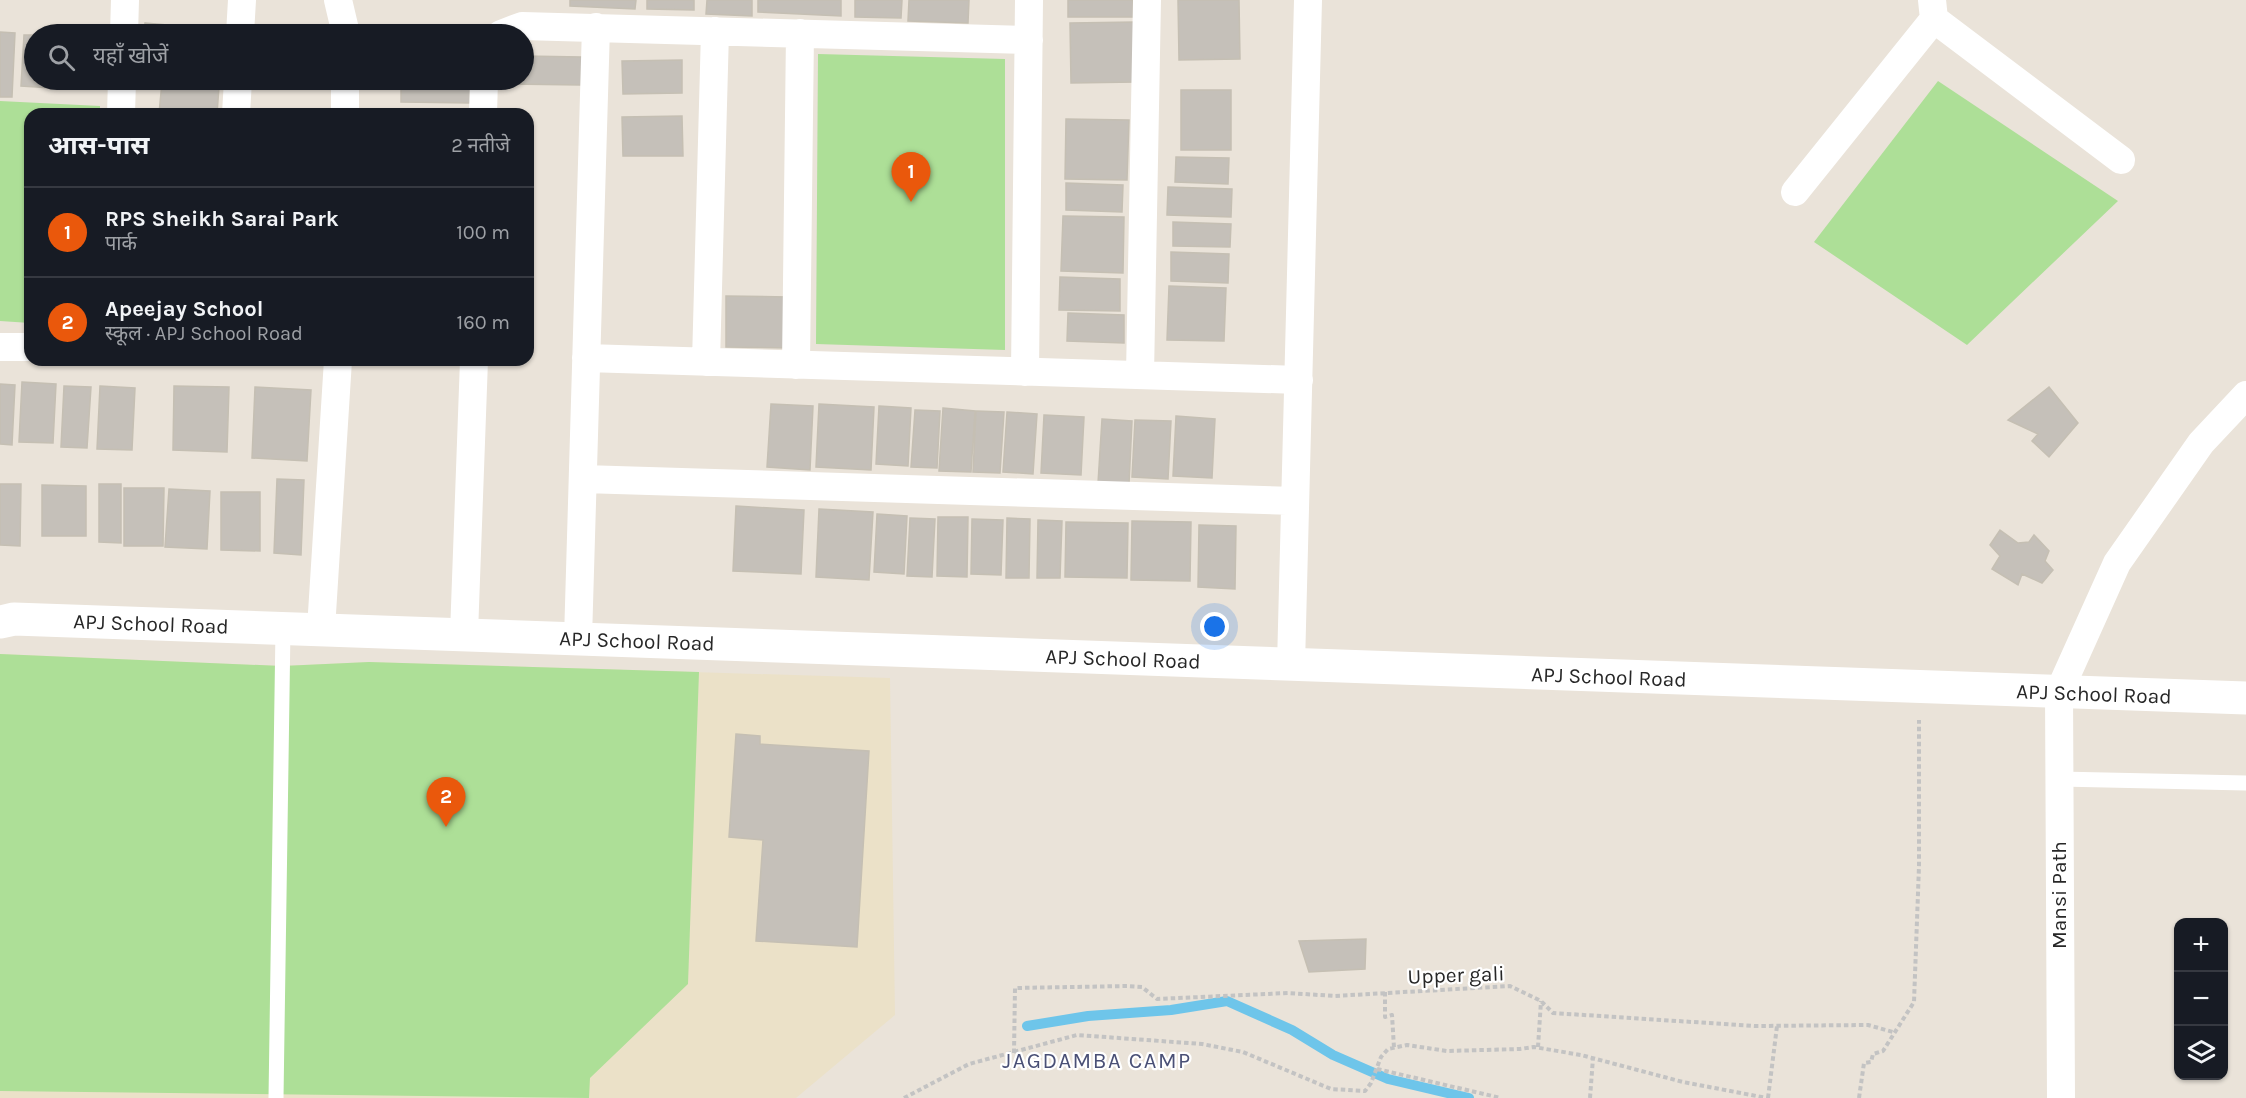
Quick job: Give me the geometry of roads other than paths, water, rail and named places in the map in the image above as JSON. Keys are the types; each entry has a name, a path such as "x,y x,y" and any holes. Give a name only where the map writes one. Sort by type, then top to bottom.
{"street":[{"path":"124,24 125,0"},
{"path":"241,24 242,0"},
{"path":"338,0 344,24"},
{"path":"1025,372 1029,0"},
{"path":"1140,375 1147,0"},
{"path":"1291,664 1308,0"},
{"path":"1795,192 1933,9 2121,160"},
{"path":"534,26 1029,40"},
{"path":"578,639 596,27"},
{"path":"706,362 715,31"},
{"path":"796,365 800,33"},
{"path":"121,108 122,90"},
{"path":"236,108 237,90"},
{"path":"345,90 345,108"},
{"path":"483,108 484,90"},
{"path":"0,346 24,347"},
{"path":"586,358 1299,380"},
{"path":"321,629 338,366"},
{"path":"464,634 474,366"},
{"path":"2060,692 2117,562 2201,444 2246,395"},
{"path":"583,479 1295,501"},
{"name":"APJ School Road","path":"0,621 14,619 321,629 2246,698"},
{"name":"Mansi Path","path":"2060,692 2061,1098"}],"lane":[{"path":"276,1098 283,628"},
{"path":"2059,779 2246,783"}],"waterway":[{"path":"1027,1026 1088,1016 1171,1010 1227,1001 1292,1030 1333,1055 1388,1079 1469,1098"}],"place":[{"name":"RPS Sheikh Sarai Park","path":"911,202"},
{"name":"Apeejay School","path":"446,827"}],"district":[{"name":"JAGDAMBA CAMP","path":"1097,1061"}]}
